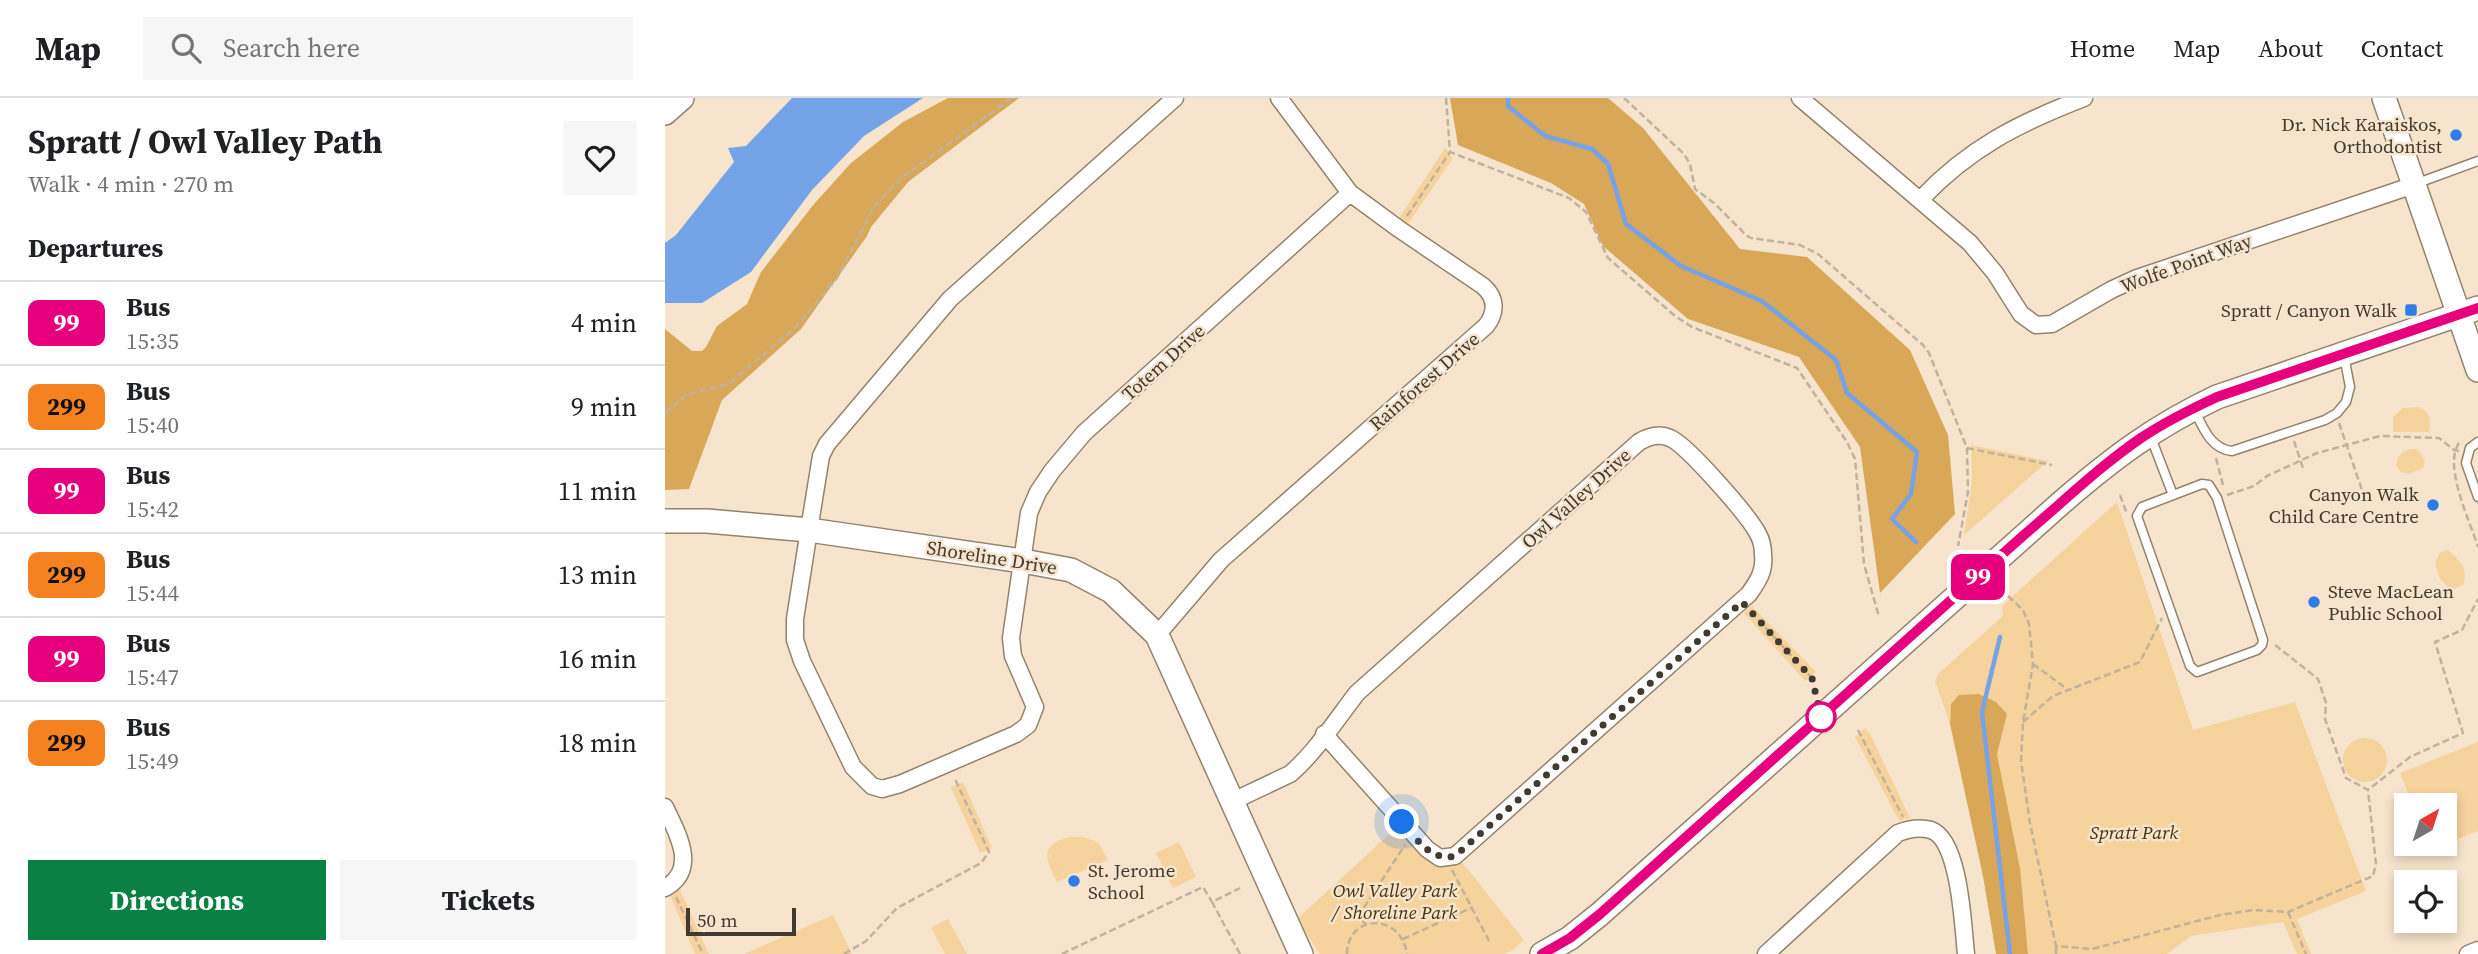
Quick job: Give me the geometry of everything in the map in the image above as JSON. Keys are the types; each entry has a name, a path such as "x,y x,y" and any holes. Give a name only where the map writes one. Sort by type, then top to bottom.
{"street":[{"path":"665,113 683,98"},
{"path":"809,530 821,456 842,423 950,299 1175,98"},
{"name":"Rainforest Drive","path":"1157,635 1221,560 1491,320 1494,307 1489,291 1350,194 1279,98"},
{"name":"Wolfe Point Way","path":"1800,98 1970,243 1995,273 2021,314 2029,322 2043,326 2052,324 2137,278 2414,185"},
{"path":"1921,199 1958,163 1993,140 2084,98"},
{"path":"2384,98 2414,185 2468,311 2478,370"},
{"name":"Totem Drive","path":"809,530 795,619 795,640 802,661 853,766 872,786 881,789 1016,734 1028,725 1033,716 1034,701 1011,651 1029,513 1038,492 1084,433 1350,194"},
{"path":"1542,954 1570,938 1600,914 2051,512 2149,433 2194,408 2235,390 2468,311"},
{"name":"Owl Valley Drive","path":"1233,801 1290,774 1305,760 1357,693 1639,442 1649,436 1660,435 1681,444 1748,518 1759,536 1763,574 1742,602 1464,851 1446,858"},
{"name":"Shoreline Drive","path":"665,521 708,521 809,530 1023,561 1071,570 1111,591 1157,635 1301,954"},
{"path":"1324,734 1412,833 1433,854 1446,858"},
{"path":"665,807 682,844 684,855 680,873 668,886"},
{"path":"1766,954 1898,833 1909,829 1932,830 1945,844 1957,881 1966,954"},
{"path":"2468,954 2478,950"}],"lane":[{"path":"2414,185 2478,161"},
{"path":"2194,408 2218,448 2232,451 2325,420 2337,413 2346,402 2350,387 2343,354"},
{"path":"2149,433 2173,495"},
{"path":"2478,442 2467,453 2466,463 2478,497"},
{"path":"2207,484 2217,498 2263,640 2260,648 2197,672 2190,666 2137,516 2142,507 2207,484"}],"path":[{"path":"665,413 686,395 726,385 789,334 837,278 870,213 887,192 1012,98"},
{"path":"1399,229 1450,152 1446,98"},
{"path":"1624,98 1684,154 1690,164 1695,189 1746,234 1800,245 1818,254 1923,345 1937,372 1967,448 1968,492 1958,546"},
{"path":"1450,152 1569,198 1587,212 1608,258 1683,322 1797,368 1847,442 1855,459 1864,564 1879,617"},
{"path":"2337,413 2345,445 2363,493"},
{"path":"2291,431 2303,468"},
{"path":"2217,498 2253,486 2300,460 2380,436 2439,438 2454,450 2467,453"},
{"path":"1967,448 2052,465"},
{"path":"2457,483 2478,547"},
{"path":"2008,596 2023,610 2029,624 2033,664 2023,722 2021,761 2030,823 2056,954"},
{"path":"2368,790 2410,757 2463,733 2435,642 2462,630 2478,599"},
{"path":"1742,602 1812,678"},
{"path":"2023,722 2048,699 2136,664 2142,659 2162,618 2173,615"},
{"path":"2262,634 2318,679 2326,703 2325,719 2346,778 2368,790"},
{"path":"2033,664 2068,689"},
{"path":"1858,730 1909,829"},
{"path":"844,954 866,941 897,908 981,863 988,856 989,852 947,764"},
{"path":"2056,947 2096,948 2220,915 2253,910 2288,912 2373,876 2376,864 2368,790"},
{"path":"1366,925 1359,915 1412,833"},
{"path":"1446,858 1489,941"},
{"path":"668,886 703,954"},
{"path":"1062,954 1203,887 1240,954"},
{"path":"1212,902 1240,888"},
{"path":"1403,939 1473,907"},
{"path":"2288,912 2306,954"},
{"path":"1347,954 1350,938 1357,930 1366,925 1381,923 1392,927 1403,939 1407,954"},
{"path":"2096,948 2097,954"}],"green space":[{"path":"1445,148 1453,158 1408,224 1399,218"},
{"path":"2419,407 2429,417 2429,432 2393,432 2393,417 2403,408"},
{"path":"1971,445 2048,461 1964,535 1972,482"},
{"path":"2410,449 2418,449 2425,461 2423,468 2409,474 2401,472 2396,466 2400,455"},
{"name":"Spratt Park","path":"2117,502 2193,730 2295,702 2366,891 2297,919 2311,954 2297,954 2283,922 2191,936 2167,954 2028,954 2020,868 1997,753 2007,714 1950,711 1950,724 1935,681 1939,673 2003,616 2002,606"},
{"path":"2448,550 2459,561 2465,574 2463,585 2451,590 2440,579 2435,563 2439,553"},
{"path":"1752,606 1816,672 1805,681 1744,613"},
{"path":"1865,728 1910,818 1899,821 1855,737"},
{"path":"2365,738 2381,744 2387,760 2381,776 2365,782 2349,776 2343,760 2349,744"},
{"path":"2478,742 2478,831 2457,839 2457,793 2408,793 2400,773"},
{"path":"963,782 992,848 980,853 951,787"},
{"name":"Owl Valley Park / Shoreline Park","path":"1397,827 1437,865 1462,862 1524,940 1505,954 1320,954 1297,919"},
{"path":"1069,837 1083,837 1098,842 1108,860 1057,882 1047,854 1053,845"},
{"path":"1179,842 1196,877 1173,888 1156,853"},
{"path":"680,890 709,954 695,954 670,895"},
{"path":"833,915 852,954 744,954"},
{"path":"948,919 967,954 945,954 931,928"}],"shaded area":[{"path":"948,98 1019,98 908,182 871,227 801,329 722,400 689,489 665,490 665,329 692,351 702,351 717,326 747,304 761,272 814,204 851,163 903,122"},
{"path":"1450,98 1608,98 1643,128 1740,249 1807,257 1910,350 1948,435 1955,514 1880,593 1860,447 1799,357 1688,319 1603,246 1584,204 1551,183 1458,145"},
{"path":"1979,694 1996,702 2007,714 1997,754 2020,868 2028,954 1996,954 1983,876 1950,724 1951,704 1959,695"}],"water":[{"path":"792,98 923,98 864,136 812,190 751,272 702,303 665,303 665,243 676,235 734,162 728,148 746,146"}],"waterway":[{"path":"1508,98 1508,106 1545,136 1592,149 1608,164 1626,224 1681,266 1762,301 1836,360 1847,393 1917,452 1911,494 1892,519 1916,542"},
{"path":"2000,637 1982,712 2010,954"}],"bus line":[{"name":"99","path":"1542,954 1570,938 1600,914 2025,534 2140,439 2217,397 2478,308"}],"place":[{"name":"Dr. Nick Karaiskos, Orthodontist","path":"2456,135"},
{"name":"Spratt / Canyon Walk","path":"2411,310"},
{"name":"Canyon Walk Child Care Centre","path":"2433,505"},
{"name":"Steve MacLean Public School","path":"2314,602"},
{"name":"St. Jerome School","path":"1074,881"}],"route":[{"path":"1402,822 1427,849 1440,858 1455,856 1464,851 1742,602 1812,678 1821,717"}]}
